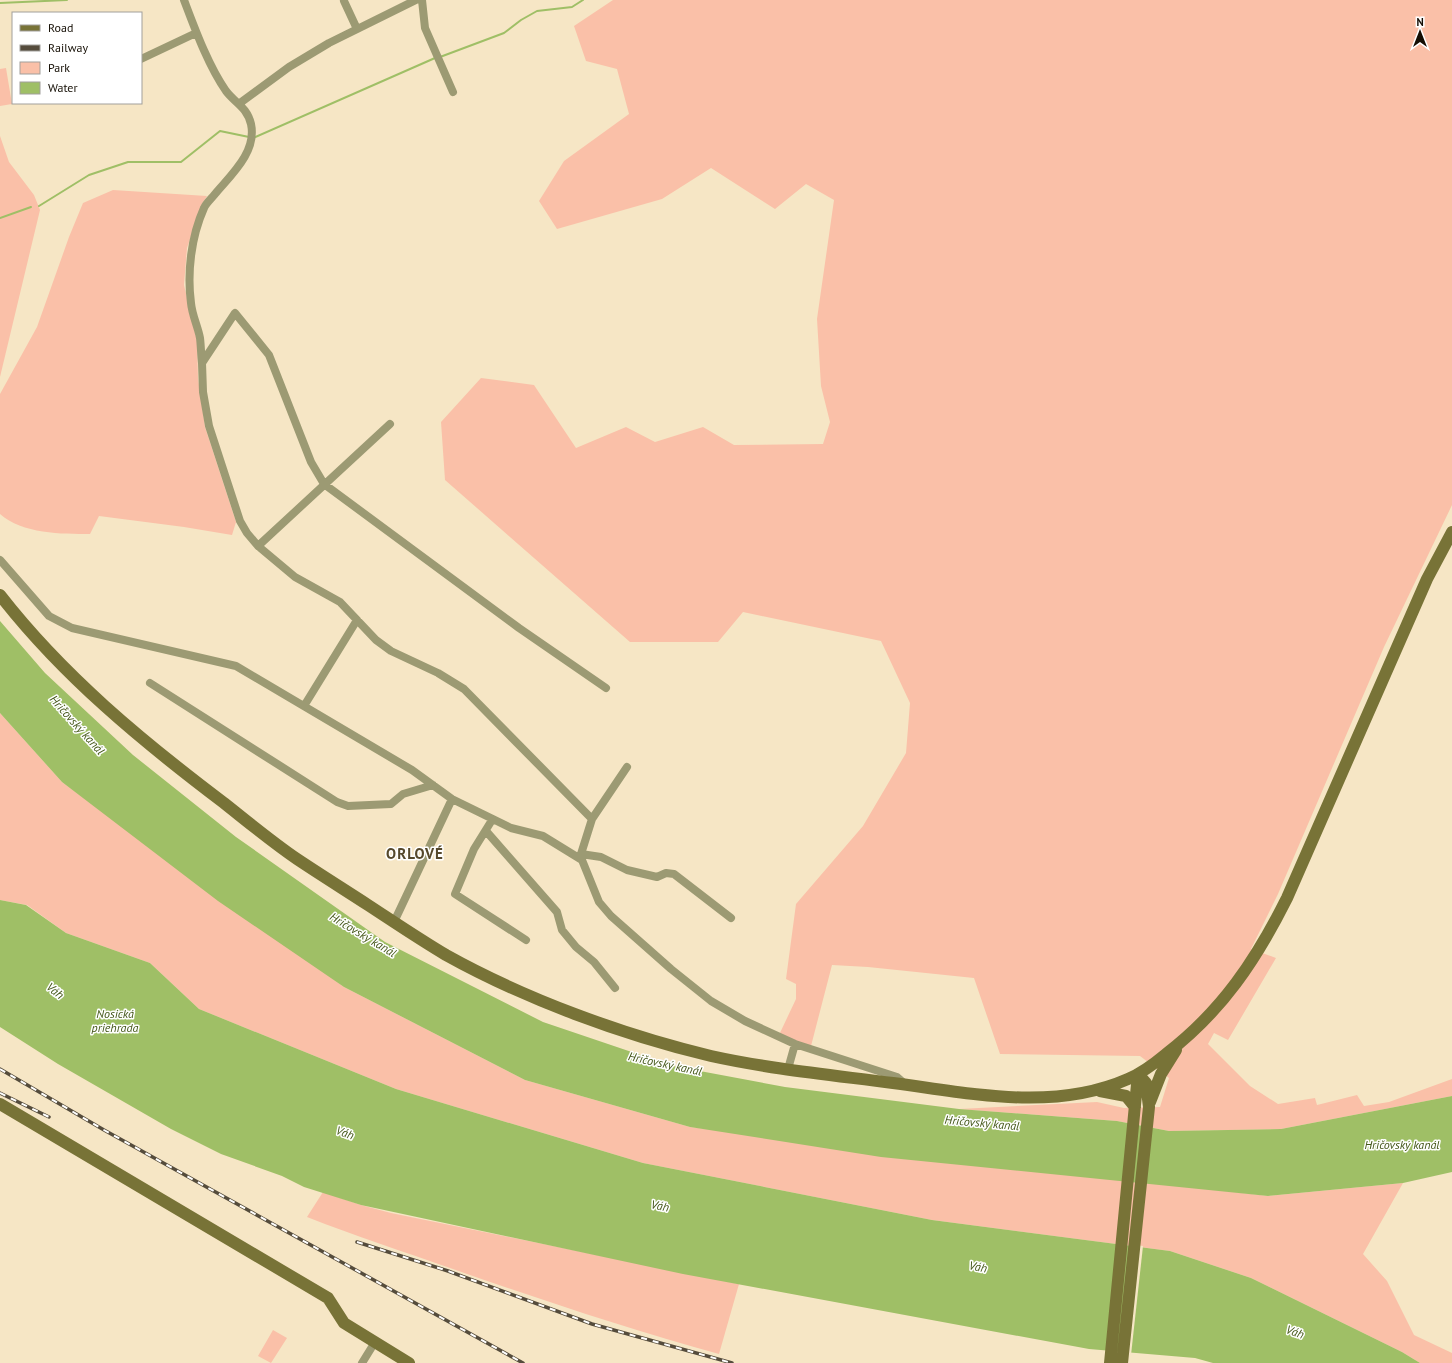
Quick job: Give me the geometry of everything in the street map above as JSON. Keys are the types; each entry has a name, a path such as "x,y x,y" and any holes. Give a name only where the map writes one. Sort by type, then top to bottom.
{"main road":[{"path":"0,595 41,643 91,695 164,758 294,857 446,955 546,1002 669,1044 725,1059 906,1085 1029,1098 1055,1097 1094,1090 1121,1082 1138,1074 1179,1044 1222,1002 1265,942 1287,898 1427,579 1452,532"},
{"path":"1148,1112 1161,1074 1179,1044"},
{"path":"1110,1363 1138,1074"},
{"path":"1122,1363 1148,1112 1146,1083 1138,1074"},
{"path":"1094,1090 1121,1094 1130,1099 1135,1111"},
{"path":"0,1104 328,1298 344,1323 410,1363"}],"street":[{"path":"184,0 196,33 227,91 240,103 247,113 250,124 251,137 241,163 204,207 195,235 189,281 191,305 200,339 202,392 209,426 240,521 258,546 295,577 340,602 357,620 391,651 438,673 464,689 592,819"},
{"path":"240,103 289,67 329,43 416,0"},
{"path":"422,0 425,28 453,92"},
{"path":"344,1 357,29"},
{"path":"142,59 196,33"},
{"path":"202,363 235,313 269,355 311,462 324,484 519,628 606,688"},
{"path":"258,546 390,424"},
{"path":"0,560 48,616 72,628 236,666 412,770 452,799 492,820 511,828 543,836 582,857 602,857 627,870 657,877 666,873 674,874 731,918"},
{"path":"304,706 357,620"},
{"path":"150,683 337,802 348,806 392,804 403,794 433,785"},
{"path":"626,767 592,819 582,857 599,902 610,916 671,970 711,1001 744,1021 795,1044 898,1077 906,1085"},
{"path":"394,922 452,799"},
{"path":"492,820 474,849 455,894 526,940"},
{"path":"486,831 557,912 562,930 576,947 594,962 615,988"},
{"path":"788,1069 795,1044"},
{"path":"362,1363 374,1342"}],"green space":[{"path":"613,0 1452,0 1452,505 1384,647 1278,894 1251,949 1276,958 1228,1040 1214,1033 1208,1044 1250,1086 1278,1104 1315,1098 1317,1105 1357,1095 1364,1106 1389,1102 1452,1079 1452,1096 1281,1129 1169,1131 1117,1121 959,1109 1097,1102 1124,1108 1160,1107 1169,1078 1140,1056 1000,1054 974,978 868,967 832,965 811,1046 779,1035 796,999 796,984 786,979 796,904 863,826 906,753 910,703 881,641 743,612 718,642 630,642 445,480 441,422 481,378 534,385 576,448 626,427 655,442 703,427 734,445 823,444 830,422 821,386 817,319 834,200 806,184 775,209 711,168 662,199 557,229 539,201 564,161 629,114 617,69 586,61 574,26"},
{"path":"6,68 12,104 0,106 0,69"},
{"path":"0,136 9,162 34,195 40,210 0,377"},
{"path":"113,190 207,196 202,204 187,248 184,285 197,341 198,378 205,427 236,522 232,535 99,516 90,534 43,532 19,526 0,514 0,394 37,327 69,237 83,203"},
{"path":"0,713 62,782 344,987 525,1080 690,1127 1268,1196 1403,1183 1363,1254 1387,1281 1414,1335 1452,1353 1452,1363 1420,1363 1402,1352 1251,1278 1170,1251 932,1220 643,1163 396,1089 199,1009 150,963 66,933 27,905 0,900"},
{"path":"323,1192 361,1205 391,1213 739,1284 719,1354 617,1324 550,1302 343,1231 307,1217"},
{"path":"273,1330 287,1338 271,1363 258,1356"}],"water":[{"name":"Hričovský kanál","path":"0,621 45,673 133,755 236,837 385,942 543,1022 673,1066 785,1087 959,1109 1117,1121 1169,1131 1281,1129 1452,1096 1452,1172 1403,1183 1268,1196 881,1157 690,1127 525,1080 344,987 218,901 62,782 0,713"},
{"name":"Nosická priehrada","path":"0,900 26,905 66,933 150,963 199,1009 396,1089 643,1163 932,1220 1170,1251 1251,1278 1402,1352 1420,1363 1213,1363 1195,1358 1089,1349 683,1274 361,1205 304,1187 282,1176 221,1154 171,1129 58,1064 0,1027"}],"pier":[{"path":"1130,1244 1143,1246 1131,1355 1119,1353"}],"waterway":[{"path":"0,3 67,0"},
{"path":"440,57 504,33 521,20 537,11 572,7 583,0"},
{"path":"253,138 435,58"},
{"path":"39,206 89,175 128,162 181,162 220,131 249,137"},
{"path":"0,218 31,207"}],"railway":[{"path":"0,1069 104,1130 523,1363"},
{"path":"0,1093 49,1117"},
{"path":"357,1242 448,1271 592,1324 732,1363"}],"district":[{"name":"ORLOVÉ","path":"415,854"}],"water label":[{"name":"Váh","path":"55,991"},
{"name":"Váh","path":"345,1133"},
{"name":"Váh","path":"660,1206"},
{"name":"Váh","path":"978,1267"},
{"name":"Váh","path":"1295,1332"}]}
